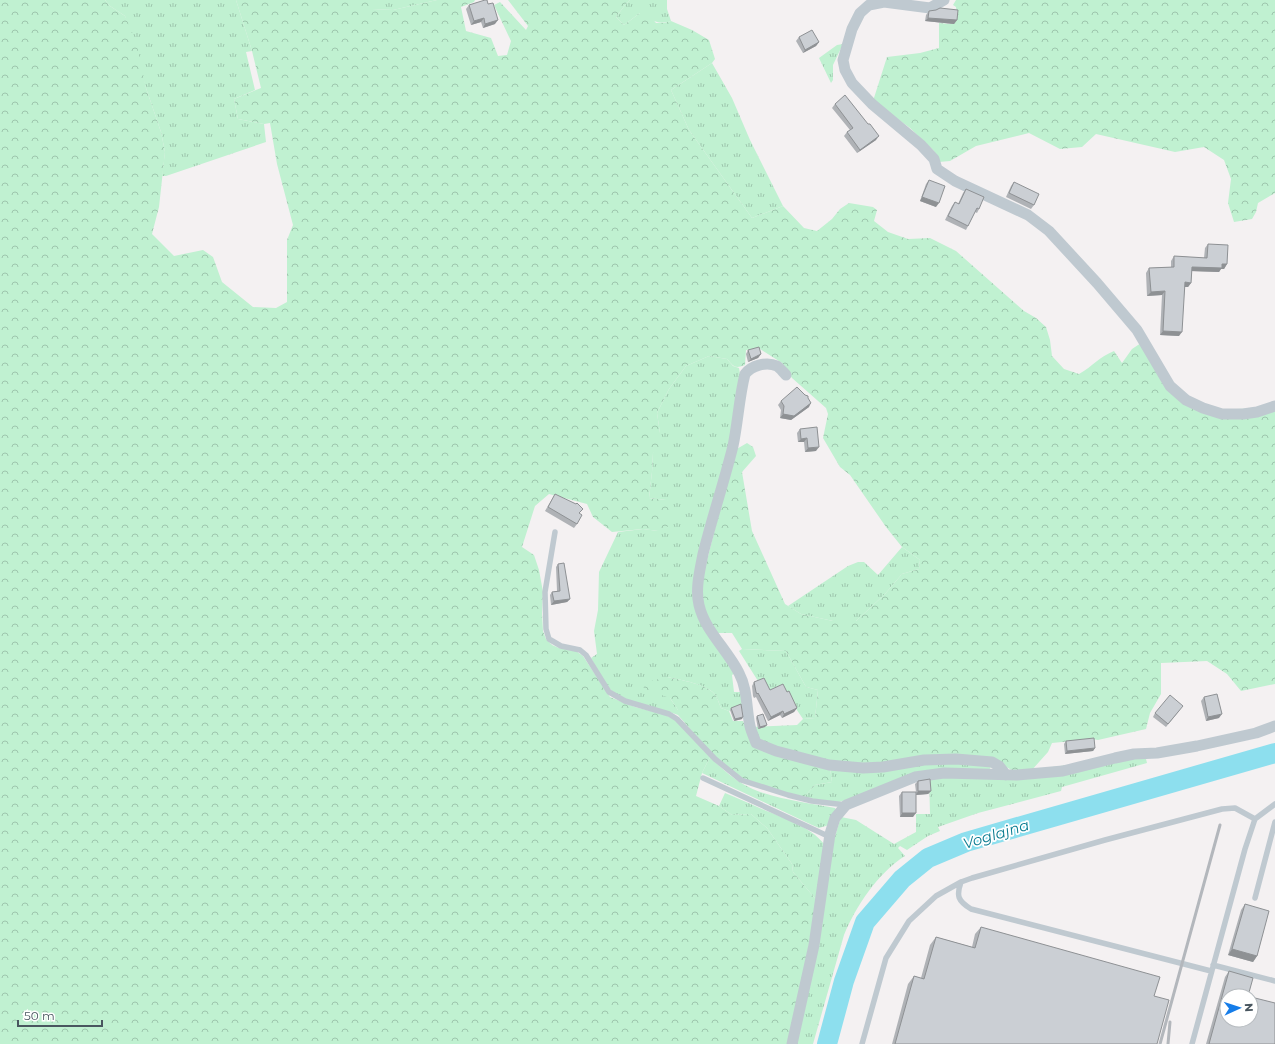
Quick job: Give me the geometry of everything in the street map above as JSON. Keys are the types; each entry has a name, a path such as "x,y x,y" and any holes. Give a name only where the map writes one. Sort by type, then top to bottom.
{"street":[{"path":"944,0 930,8 884,2 869,5 860,13 852,29 843,60 845,70 852,83 872,104 921,145 934,159 937,169 955,181 1028,215 1049,231 1097,283 1137,330 1170,386 1186,400 1203,408 1222,414 1258,412 1275,406"},
{"path":"786,375 778,366 771,364 762,364 748,370 744,374 738,423 707,536 698,587 699,605 705,621 740,673 746,692 750,726 756,743 776,751 829,765 863,768 883,767 924,760 956,758 992,762 999,766 1006,774"},
{"path":"792,1044 814,945 830,837 835,818 846,805 915,777 944,773 1017,775 1063,771 1115,758 1181,749 1241,737 1275,726"}],"lane":[{"path":"555,532 546,592 546,629 549,639 561,646 580,650 586,655 609,692 625,701 669,714 677,719 715,759 741,780 788,796 812,801 846,805"},
{"path":"703,778 830,837"},
{"path":"1192,1044 1245,849 1255,818 1275,804"},
{"path":"862,1044 886,958 909,921 936,896 961,882 1105,840 1222,809 1235,808 1255,818"},
{"path":"1255,898 1275,822"},
{"path":"961,882 958,889 959,896 962,903 971,909 1212,968 1275,981"}],"green space":[{"path":"0,0 105,0 110,6 125,16 136,41 146,88 161,132 165,152 159,207 152,234 174,256 203,250 213,257 222,282 253,307 276,308 287,302 287,240 293,225 277,164 270,123 264,124 238,119 234,99 261,88 252,51 236,0 372,0 372,9 393,10 437,0 475,0 474,2 461,7 466,31 491,38 498,56 507,55 511,41 494,5 500,2 526,30 528,26 508,0 630,0 616,17 624,25 640,13 647,12 656,23 671,21 692,30 709,40 715,59 712,63 671,90 689,130 752,218 783,206 804,228 817,231 832,219 840,209 849,203 873,207 877,210 874,221 888,232 908,239 930,238 956,251 1024,311 1036,318 1046,327 1050,340 1052,356 1064,369 1079,374 1104,356 1114,351 1122,363 1132,349 1141,343 1149,357 1200,410 1275,408 1275,684 1241,691 1227,674 1207,661 1161,663 1161,694 1150,713 1146,729 1098,740 1092,739 1052,743 1048,752 1031,771 1015,772 994,760 883,765 821,761 758,741 753,727 797,725 803,719 815,718 818,690 806,687 786,651 742,649 732,633 716,633 708,622 700,588 735,450 747,443 753,447 756,456 742,472 752,531 785,604 801,614 833,621 856,621 885,594 902,574 919,569 920,560 902,547 886,527 850,475 840,467 823,438 828,414 826,408 792,378 782,363 760,349 746,350 745,365 739,367 733,365 727,359 709,356 686,366 669,389 657,413 660,433 660,449 653,453 649,498 666,500 672,506 669,526 658,531 643,529 612,532 593,517 587,504 549,494 535,506 522,547 534,555 539,570 543,592 543,631 546,639 552,645 559,648 576,651 583,656 610,697 635,707 675,719 710,757 702,773 696,796 719,806 732,815 751,814 767,828 792,864 793,872 818,902 788,1044 0,1044"},
{"path":"105,0 236,0 252,51 246,52 255,90 234,99 238,119 264,124 266,142 166,176 162,176 165,152 161,132 146,88 125,16 110,6"},
{"path":"372,0 437,0 393,10 371,9"},
{"path":"630,0 667,0 667,9 671,21 662,23 658,22 640,13 624,25 616,17"},
{"path":"956,0 1275,0 1275,193 1258,203 1256,212 1252,219 1234,222 1228,203 1231,179 1224,160 1204,147 1175,152 1096,134 1082,147 1060,149 1029,133 976,146 950,161 939,162 934,151 910,128 873,101 887,57 920,53 939,48 939,23 950,24 952,21 957,20 956,7 953,5"},
{"path":"843,44 833,65 833,80 831,83 819,58 837,45"},
{"path":"712,63 732,98 750,140 783,206 752,218 689,130 671,90"},
{"path":"709,356 727,359 733,366 739,368 741,379 735,423 695,586 735,673 732,675 734,692 743,692 743,706 729,711 721,708 716,696 707,688 694,683 667,677 670,698 678,710 678,715 625,699 618,695 611,690 600,675 591,658 597,654 594,631 598,610 599,572 618,532 643,529 658,531 666,500 649,498 653,453 660,433 657,413 669,389 686,366"},
{"path":"902,547 920,560 919,569 902,574 885,594 856,621 833,621 801,614 788,606 848,566 858,562 864,562 878,575"},
{"path":"742,649 786,651 806,687 818,690 815,718 803,719 782,688 770,694 758,681 739,651"},
{"path":"667,677 694,683 707,688 716,696 721,708 729,711 733,721 743,721 754,744 830,768 832,782 815,785 803,798 758,785 741,778 731,771 712,753 678,715 678,710 670,698 644,689 643,683"},
{"path":"1145,755 1147,763 1062,787 1061,791 978,813 938,827 940,831 928,836 907,850 900,846 898,848 905,856 886,871 869,891 861,902 844,935 813,1044 796,1044 832,846 841,817 856,820 894,844 916,832 916,814 930,814 929,776 990,775"},
{"path":"710,757 734,778 752,789 788,799 835,808 837,812 829,825 819,828 812,825 702,773"},
{"path":"955,760 991,767 989,770 944,770 839,802 803,798 815,785 832,782 830,768"},
{"path":"725,793 804,827 824,844 818,902 793,872 792,864 767,828 751,814 732,815 719,806"}],"building":[{"path":"487,0 488,4 493,3 498,20 485,24 484,18 474,21 469,5"},
{"path":"940,8 958,10 957,20 928,18 929,11"},
{"path":"812,30 819,42 805,50 799,37"},
{"path":"845,95 879,136 860,150 847,132 853,128 835,104"},
{"path":"929,180 945,186 939,203 922,197"},
{"path":"1014,182 1039,194 1034,205 1009,193"},
{"path":"966,189 984,197 979,209 977,208 968,226 948,216 955,202 959,204"},
{"path":"1208,244 1228,245 1227,264 1222,264 1222,268 1192,267 1191,283 1185,282 1182,332 1163,331 1165,291 1151,292 1149,268 1174,267 1174,256 1207,258"},
{"path":"759,347 761,354 751,359 748,350"},
{"path":"797,387 808,396 811,403 794,416 783,414 784,406 781,401"},
{"path":"817,427 819,447 808,448 807,438 801,439 800,429"},
{"path":"555,494 576,504 577,503 583,509 579,513 582,515 577,524 548,507"},
{"path":"564,563 570,599 554,601 552,592 560,591 558,564"},
{"path":"764,678 770,690 783,684 787,692 789,691 797,708 784,714 783,711 771,717 758,693 757,694 756,692 754,682"},
{"path":"1217,694 1222,714 1208,717 1204,697"},
{"path":"1170,695 1183,706 1168,724 1155,713"},
{"path":"741,704 743,717 735,719 731,708"},
{"path":"763,714 767,725 760,727 757,716"},
{"path":"1094,738 1095,748 1067,751 1066,741"},
{"path":"930,779 931,791 918,791 918,781"},
{"path":"902,792 916,792 916,813 902,813"},
{"path":"1245,904 1269,911 1257,956 1232,949"},
{"path":"981,927 1160,977 1154,996 1169,1000 1157,1044 895,1044 914,976 924,979 936,937 975,948"},
{"path":"1229,971 1253,978 1250,988 1224,988"},
{"path":"1259,999 1275,1003 1275,1044 1209,1044 1219,1008 1219,1028 1259,1028"}],"waterway":[{"name":"Voglajna","path":"827,1044 844,981 865,922 902,879 928,858 966,842 1275,753"}],"railway":[{"path":"1160,1044 1220,825"},
{"path":"1168,1044 1170,1022"}]}
